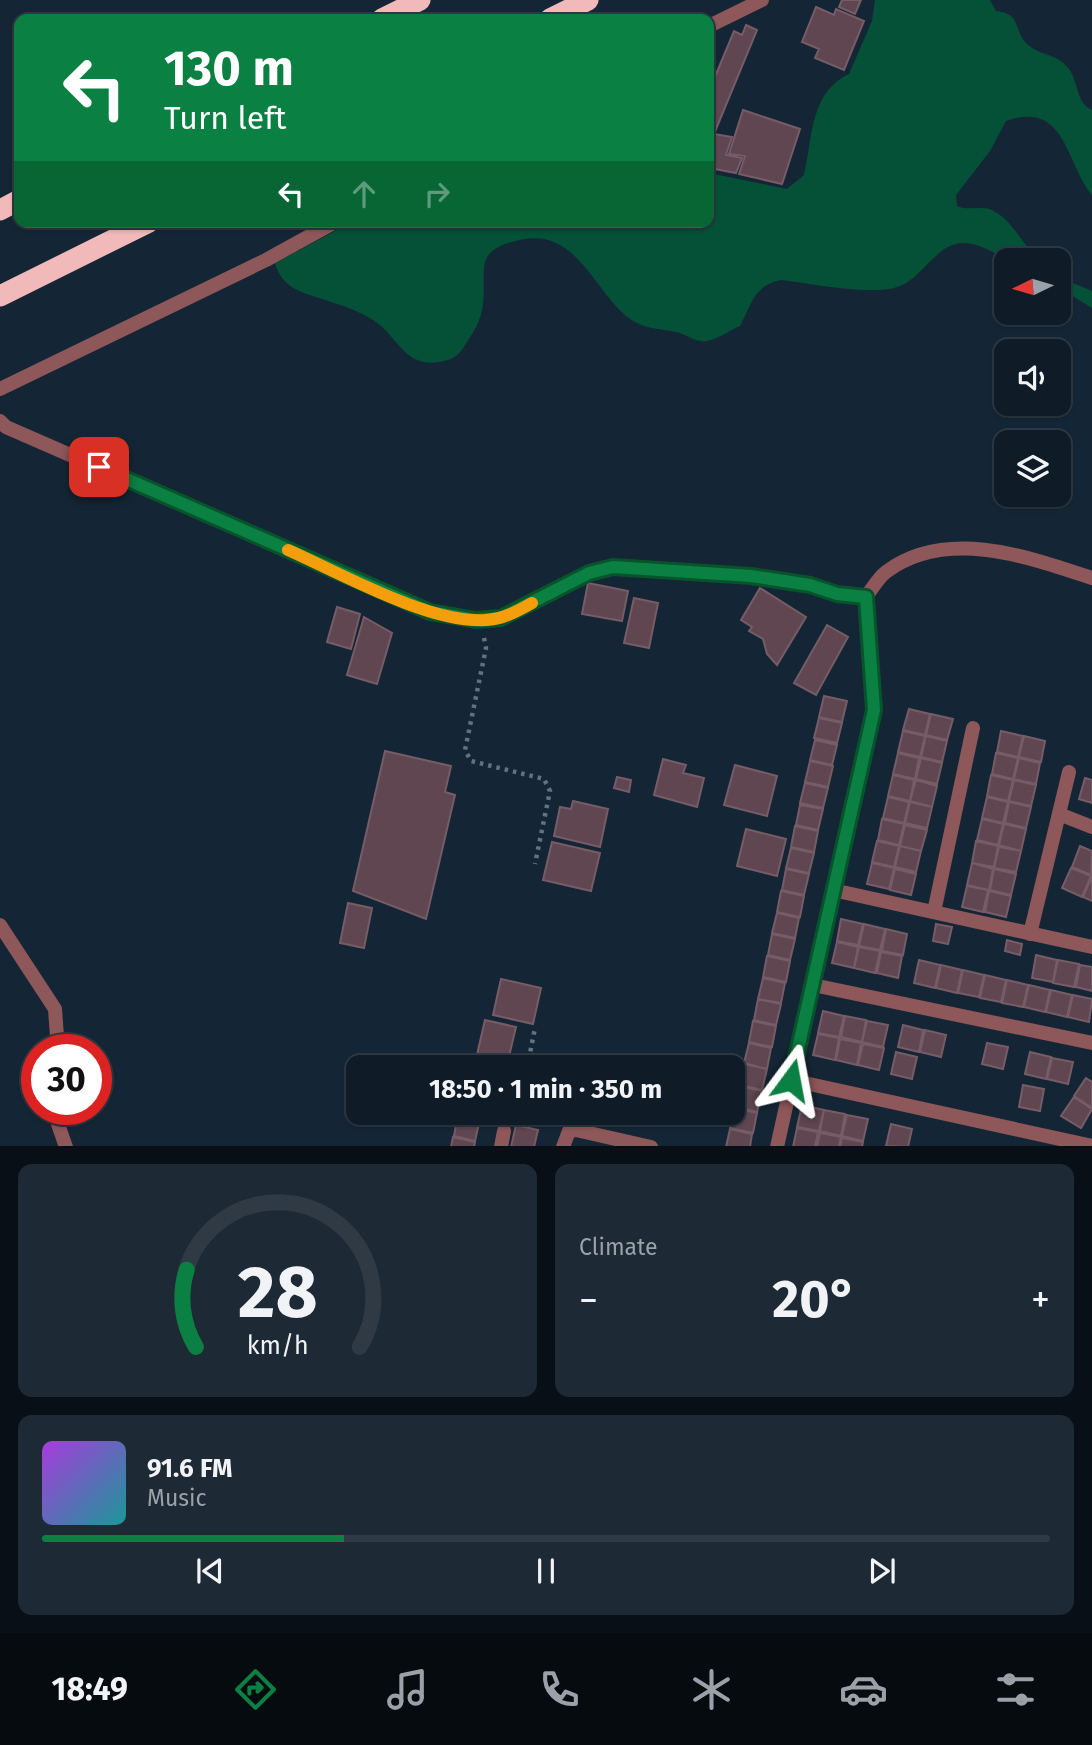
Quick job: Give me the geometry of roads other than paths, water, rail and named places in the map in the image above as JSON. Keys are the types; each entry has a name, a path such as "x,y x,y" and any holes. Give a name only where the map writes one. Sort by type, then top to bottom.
{"highway":[{"path":"392,14 420,0"},
{"path":"560,14 588,0"},
{"path":"0,296 137,228"}],"street":[{"path":"714,24 762,0"},
{"path":"0,389 266,260 324,228"},
{"path":"2,428 430,612 476,620 501,618 589,573 613,567 751,576 810,585 837,594 866,597"},
{"path":"777,1146 874,710 866,597 884,573 912,556 943,551 986,550 1027,556 1092,578"},
{"path":"934,912 973,728"},
{"path":"1030,934 1069,772"},
{"path":"1059,814 1092,827"},
{"path":"834,890 1092,947"},
{"path":"0,925 55,1009 57,1034"},
{"path":"813,985 1092,1043"},
{"path":"791,1080 1092,1146"},
{"path":"58,1125 66,1146"},
{"path":"501,1146 504,1130"},
{"path":"563,1146 569,1131 576,1130 651,1146"}]}
